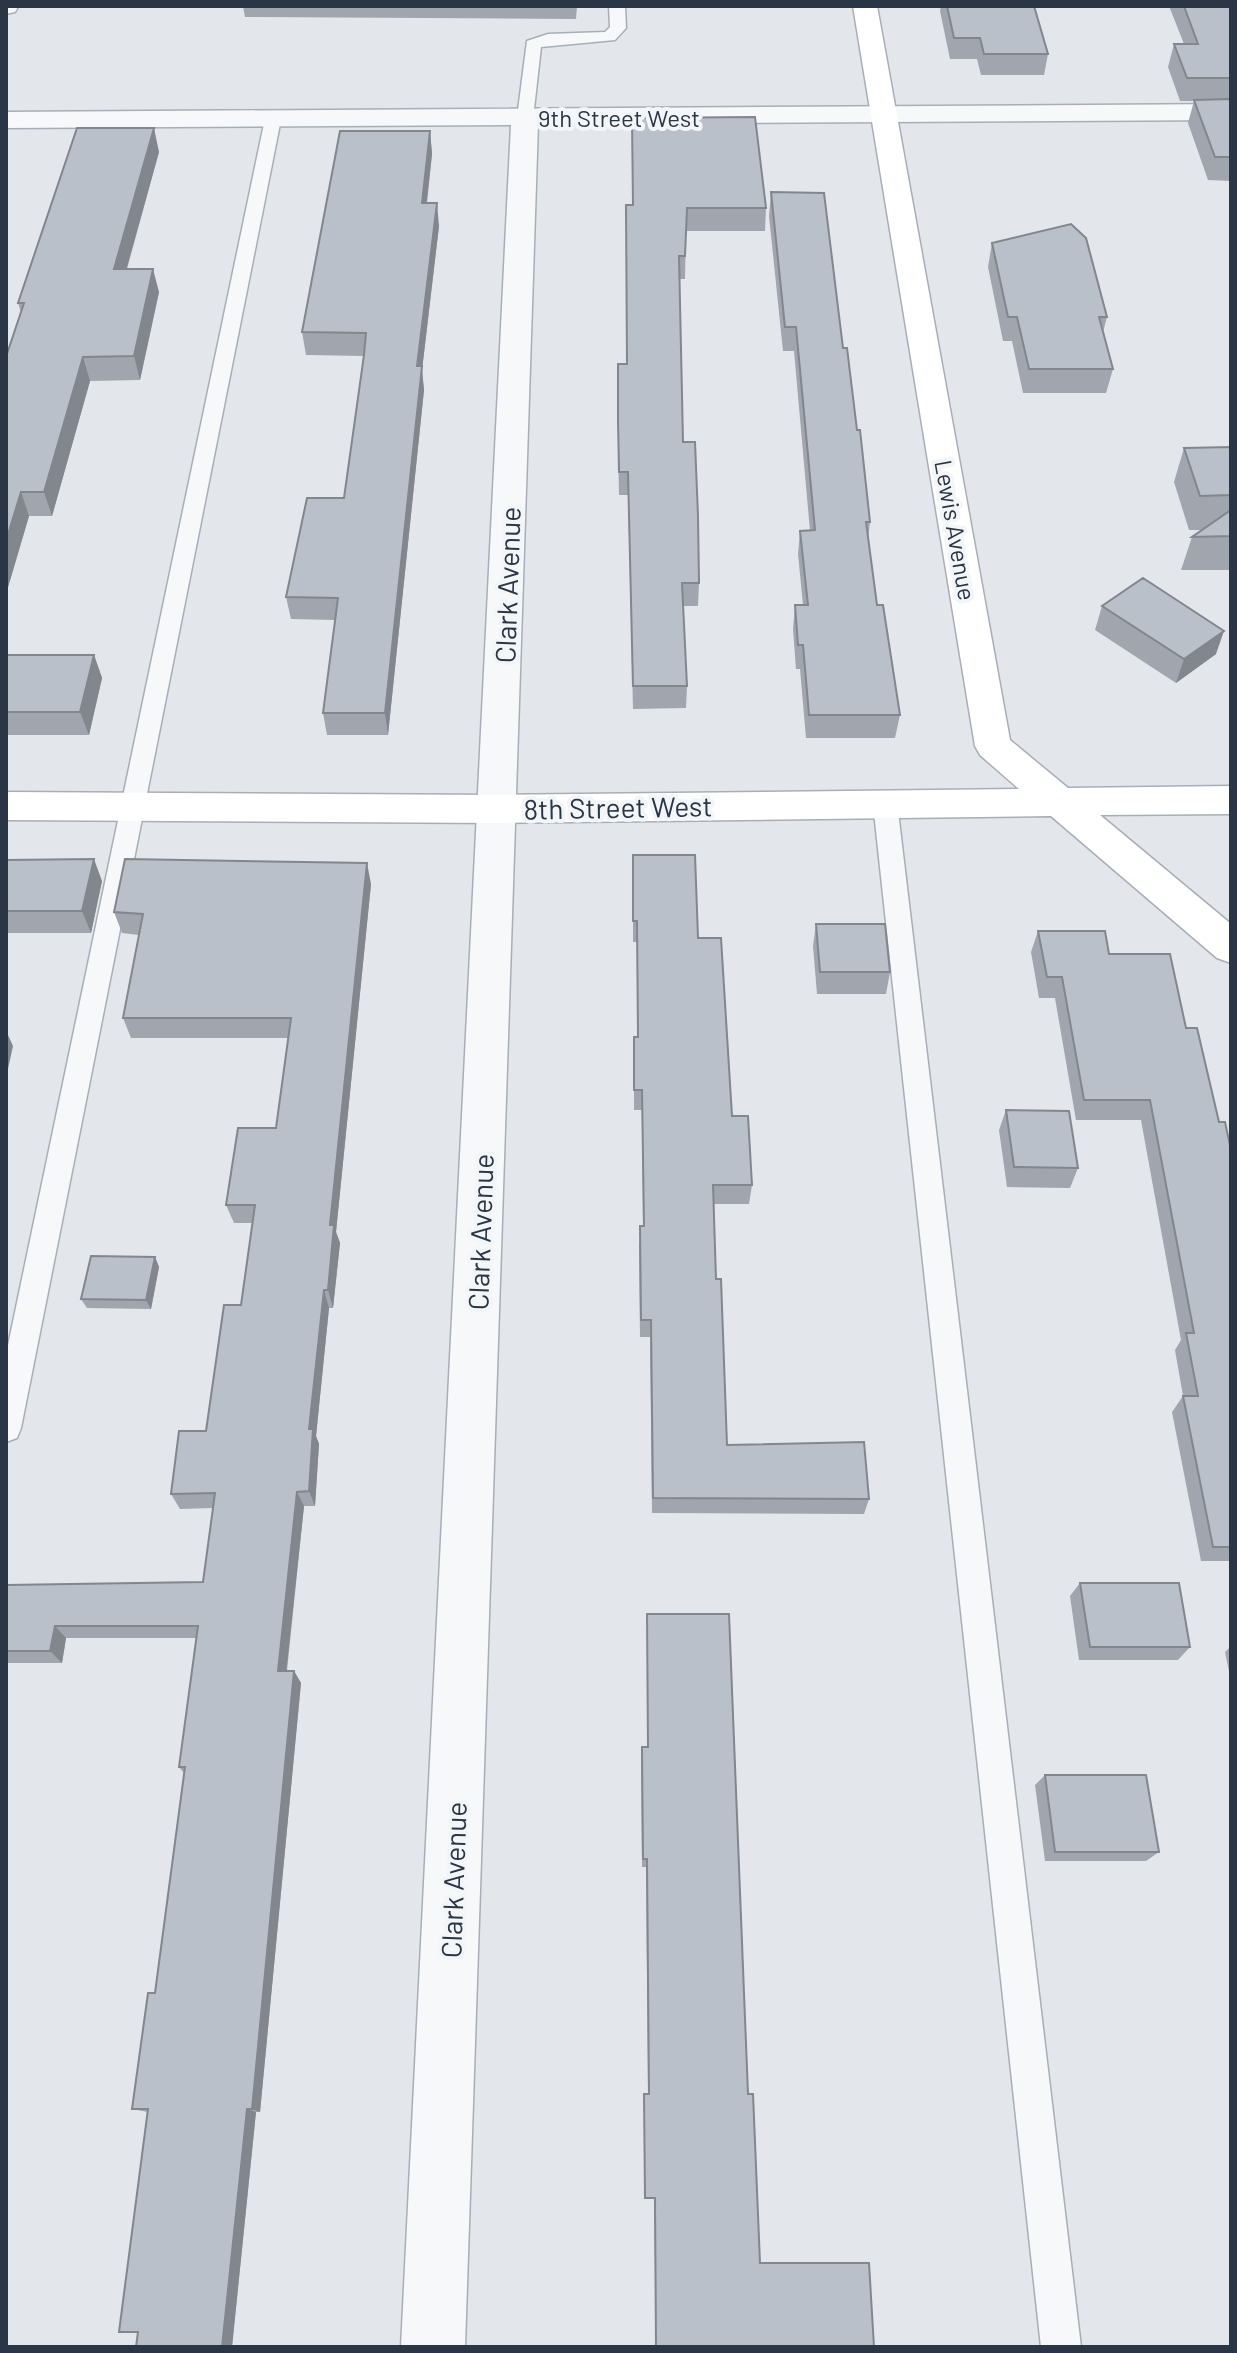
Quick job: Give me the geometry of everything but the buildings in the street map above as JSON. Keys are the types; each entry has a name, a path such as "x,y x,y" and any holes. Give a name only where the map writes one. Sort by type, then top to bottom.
{"street":[{"name":"Lewis Avenue","path":"865,6 993,746 1231,947"},
{"name":"9th Street West","path":"11,127 273,119 1231,112"},
{"name":"Clark Avenue","path":"433,2347 525,118"},
{"name":"8th Street West","path":"6,806 132,804 497,809 1231,800"}],"lane":[{"path":"525,118 533,44 548,39 609,37 618,28 617,6"},
{"path":"6,1428 273,119"},
{"path":"885,803 1061,2347"}]}
